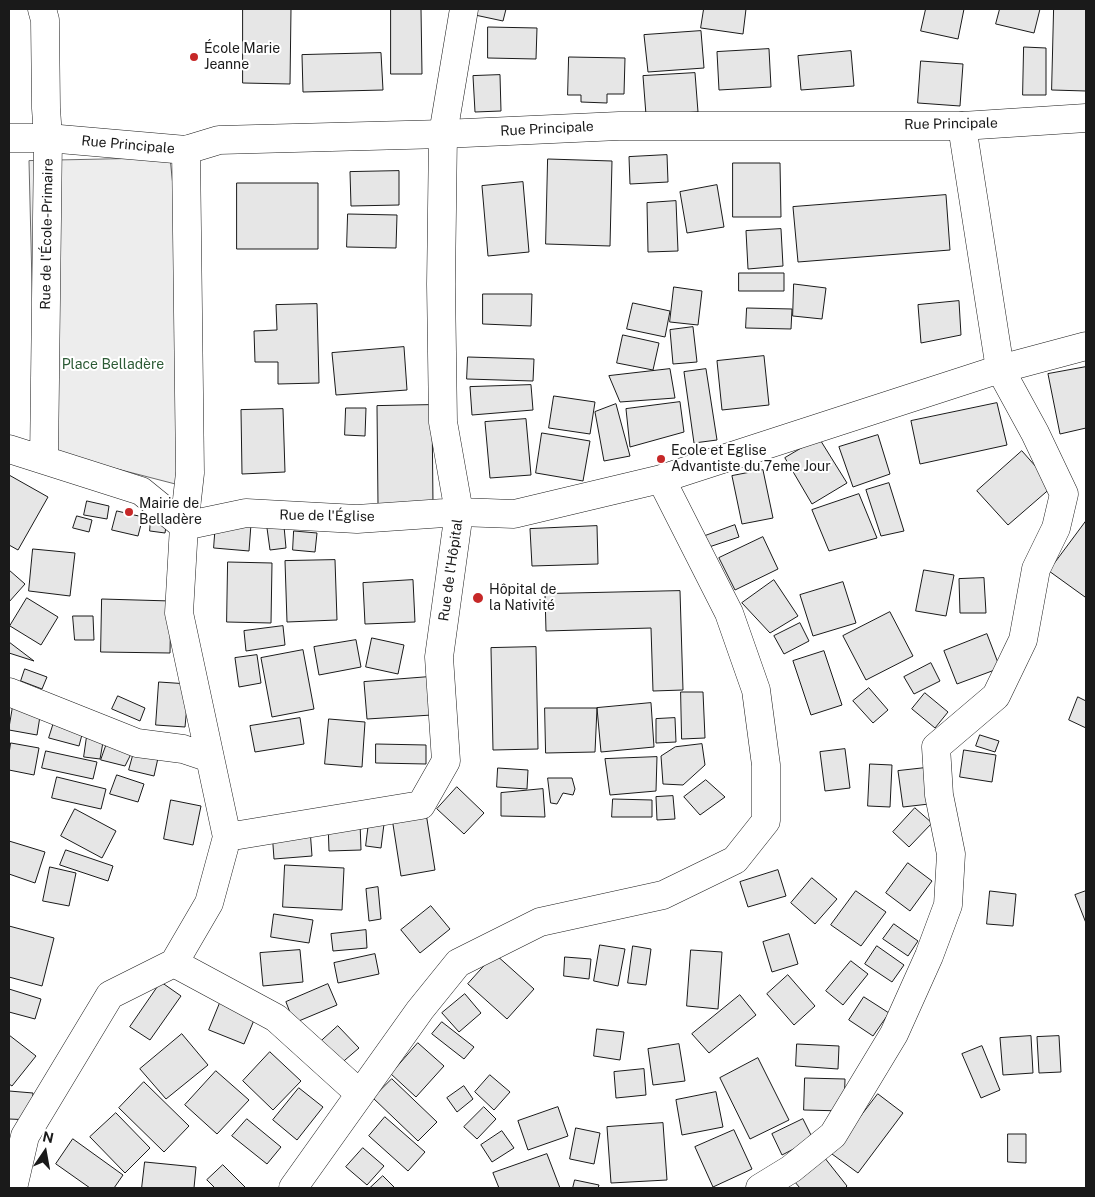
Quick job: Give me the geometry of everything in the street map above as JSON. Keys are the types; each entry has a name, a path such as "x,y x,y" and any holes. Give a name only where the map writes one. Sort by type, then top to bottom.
{"street":[{"name":"Rue de l'École-Primaire","path":"42,9 46,20 48,138 44,460"},
{"name":"Rue de l'Hôpital","path":"227,837 421,805 446,761 439,657 459,512 443,422 442,134 464,9"},
{"name":"Rue Principale","path":"9,138 48,138 186,150 219,140 442,134 619,126 962,126 1086,118"},
{"path":"760,1188 791,1169 833,1135 894,1034 929,956 948,905 951,854 939,794 936,747 996,696 1023,640 1036,568 1056,528 1064,494 1035,434 1000,369 962,126"},
{"path":"13,1188 17,1136 110,995 174,963 209,903 227,837 179,613 184,526 190,473 186,150"},
{"name":"Rue de l'Église","path":"184,526 246,513 357,518 459,512 514,514 661,479 1000,369 1086,346"},
{"path":"9,449 141,492 184,526"},
{"path":"293,1188 420,1010 458,963 540,922 663,895 734,860 766,821 766,765 756,690 730,613 661,479"},
{"path":"9,692 137,743 183,749 210,758"},
{"path":"174,963 276,1018 360,1094"}],"shaded area":[{"name":"Place Belladère","path":"170,158 192,365 183,486 36,448 29,161"}],"building":[{"path":"243,9 291,9 290,84 243,83"},
{"path":"391,9 421,9 422,74 391,74"},
{"path":"476,9 506,9 503,21 475,15"},
{"path":"704,9 746,9 743,34 701,28"},
{"path":"926,9 964,9 958,39 921,31"},
{"path":"1000,9 1040,9 1034,33 996,24"},
{"path":"1054,9 1086,9 1086,91 1052,90"},
{"path":"488,27 537,28 536,59 488,58"},
{"path":"701,31 704,68 648,72 644,35"},
{"path":"1024,47 1046,48 1046,95 1023,95"},
{"path":"769,49 771,87 719,90 717,52"},
{"path":"851,51 854,86 801,90 798,56"},
{"path":"381,53 383,90 303,92 302,55"},
{"path":"569,57 625,58 624,94 607,94 607,103 581,102 581,95 568,95"},
{"path":"921,61 963,64 960,106 918,103"},
{"path":"695,73 698,112 646,115 643,76"},
{"path":"500,75 501,111 475,112 473,76"},
{"path":"667,155 668,182 630,184 629,157"},
{"path":"548,159 612,161 610,246 546,244"},
{"path":"733,163 780,163 781,217 733,217"},
{"path":"399,171 399,205 351,206 350,172"},
{"path":"523,182 529,252 488,256 482,186"},
{"path":"237,183 318,183 318,249 237,249"},
{"path":"717,185 724,227 687,233 680,192"},
{"path":"946,195 950,250 798,262 793,207"},
{"path":"676,201 678,251 648,252 647,203"},
{"path":"348,214 397,215 396,248 347,247"},
{"path":"781,229 783,266 748,269 746,231"},
{"path":"739,273 784,273 784,291 739,291"},
{"path":"794,284 826,288 822,319 793,316"},
{"path":"674,287 702,291 698,325 670,322"},
{"path":"483,294 532,294 531,326 483,324"},
{"path":"959,301 961,335 921,343 918,305"},
{"path":"633,303 670,311 665,337 627,329"},
{"path":"317,304 319,383 278,384 278,362 255,362 254,331 277,330 276,305"},
{"path":"747,308 792,309 791,329 746,328"},
{"path":"693,327 697,362 673,364 670,330"},
{"path":"623,335 659,343 653,370 617,363"},
{"path":"404,347 407,390 336,395 332,353"},
{"path":"764,356 769,405 722,410 717,361"},
{"path":"468,357 534,359 533,381 467,379"},
{"path":"1086,367 1086,428 1060,434 1048,374"},
{"path":"670,369 675,398 620,402 609,376"},
{"path":"706,369 717,440 694,443 684,372"},
{"path":"531,385 533,410 472,415 470,387"},
{"path":"554,396 595,402 590,434 549,428"},
{"path":"680,402 684,432 630,447 626,409"},
{"path":"997,403 1007,445 920,464 911,421"},
{"path":"616,404 630,456 604,461 595,412"},
{"path":"432,405 433,505 378,505 377,406"},
{"path":"346,408 366,408 365,436 345,435"},
{"path":"283,409 285,472 242,474 241,410"},
{"path":"526,419 531,475 490,478 485,422"},
{"path":"542,433 590,441 583,481 536,473"},
{"path":"878,435 890,474 853,487 839,447"},
{"path":"819,438 847,483 812,504 785,458"},
{"path":"1022,451 1053,486 1008,525 977,491"},
{"path":"763,470 773,518 742,524 732,476"},
{"path":"9,475 48,497 18,550 9,545"},
{"path":"889,483 904,531 881,536 866,490"},
{"path":"859,494 877,538 829,551 812,510"},
{"path":"87,501 109,506 107,519 84,515"},
{"path":"117,511 143,517 138,536 112,530"},
{"path":"77,516 92,520 89,532 73,528"},
{"path":"151,518 167,520 165,533 150,531"},
{"path":"216,521 251,524 249,551 214,548"},
{"path":"1086,521 1086,596 1085,597 1049,571"},
{"path":"735,525 739,537 709,547 705,536"},
{"path":"284,526 286,548 270,550 267,528"},
{"path":"597,526 598,564 532,566 530,529"},
{"path":"294,531 317,533 315,552 293,550"},
{"path":"763,537 778,569 735,590 719,558"},
{"path":"33,549 75,553 70,596 29,591"},
{"path":"335,560 337,620 287,622 285,561"},
{"path":"228,562 272,563 271,623 227,622"},
{"path":"9,570 25,584 9,602"},
{"path":"924,570 954,575 946,616 916,611"},
{"path":"984,578 986,613 960,613 959,579"},
{"path":"413,580 415,622 365,624 363,583"},
{"path":"774,580 798,616 770,633 742,603"},
{"path":"843,582 856,623 813,636 800,595"},
{"path":"680,591 683,690 653,691 651,628 546,631 545,594"},
{"path":"27,598 58,617 41,645 10,626"},
{"path":"102,599 171,601 170,653 101,652"},
{"path":"890,612 913,656 866,680 843,636"},
{"path":"73,616 93,616 94,640 75,640"},
{"path":"800,623 809,641 784,654 774,636"},
{"path":"283,626 285,645 246,651 244,631"},
{"path":"987,634 1000,668 957,684 944,651"},
{"path":"372,638 404,645 398,674 366,667"},
{"path":"356,640 361,667 319,675 314,647"},
{"path":"9,642 34,661 9,653"},
{"path":"536,647 538,749 493,750 491,648"},
{"path":"303,650 314,709 272,717 261,658"},
{"path":"824,651 842,705 811,715 793,661"},
{"path":"257,655 261,683 239,687 235,658"},
{"path":"931,663 940,681 914,694 904,677"},
{"path":"25,669 47,677 42,689 21,681"},
{"path":"429,677 432,715 367,719 364,682"},
{"path":"159,682 189,684 185,727 156,725"},
{"path":"869,688 888,710 873,723 853,701"},
{"path":"681,692 703,692 705,738 682,739"},
{"path":"925,693 948,712 935,728 912,709"},
{"path":"118,696 145,708 140,721 112,709"},
{"path":"1078,697 1086,701 1086,728 1069,720"},
{"path":"651,703 654,747 601,752 597,708"},
{"path":"13,706 41,710 37,735 9,730"},
{"path":"545,708 597,708 595,752 546,753"},
{"path":"300,718 304,744 255,752 250,726"},
{"path":"675,718 676,742 656,743 656,719"},
{"path":"55,719 84,727 79,746 49,738"},
{"path":"329,719 365,722 362,767 325,764"},
{"path":"88,729 105,731 100,759 84,757"},
{"path":"980,735 999,741 995,752 976,746"},
{"path":"11,743 39,748 34,775 9,770"},
{"path":"107,743 131,754 125,766 101,760"},
{"path":"376,744 426,745 426,764 376,763"},
{"path":"702,744 705,765 683,785 663,784 661,756 675,747"},
{"path":"845,749 850,788 825,791 820,752"},
{"path":"964,750 996,755 992,782 960,777"},
{"path":"46,751 97,762 93,779 42,768"},
{"path":"134,752 158,758 154,776 129,770"},
{"path":"657,757 656,791 610,795 605,759"},
{"path":"870,764 892,765 890,807 868,806"},
{"path":"498,768 528,770 527,789 497,787"},
{"path":"925,768 929,804 903,807 898,771"},
{"path":"117,775 144,784 138,802 110,794"},
{"path":"57,777 106,789 101,809 52,798"},
{"path":"548,778 572,778 575,789 573,795 563,793 557,804 551,803"},
{"path":"706,780 725,797 700,815 684,797"},
{"path":"457,787 484,813 464,834 437,809"},
{"path":"543,789 545,817 501,816 501,793"},
{"path":"673,796 675,819 657,820 656,797"},
{"path":"613,799 652,800 652,817 612,817"},
{"path":"171,800 201,806 193,845 164,839"},
{"path":"915,808 932,823 909,847 893,832"},
{"path":"75,809 116,831 102,858 61,836"},
{"path":"426,813 435,870 401,876 392,818"},
{"path":"360,822 361,850 329,851 328,823"},
{"path":"369,822 384,824 381,848 366,846"},
{"path":"310,829 312,856 274,859 272,831"},
{"path":"9,841 45,852 35,883 9,874"},
{"path":"66,850 113,866 108,881 60,865"},
{"path":"908,863 932,881 910,911 886,893"},
{"path":"285,865 344,868 342,910 283,907"},
{"path":"50,867 76,873 69,906 43,901"},
{"path":"778,870 786,896 748,907 740,882"},
{"path":"812,878 837,899 815,924 791,903"},
{"path":"378,887 381,919 369,921 366,889"},
{"path":"856,891 886,912 861,946 831,925"},
{"path":"990,891 1016,894 1013,926 987,924"},
{"path":"1086,891 1086,923 1075,895"},
{"path":"431,906 450,929 420,953 401,930"},
{"path":"274,914 313,920 309,943 271,937"},
{"path":"894,924 918,941 908,956 883,939"},
{"path":"9,926 54,938 42,986 9,977"},
{"path":"366,930 367,948 333,951 331,934"},
{"path":"789,934 798,964 772,972 763,942"},
{"path":"600,945 625,949 618,986 594,981"},
{"path":"633,946 651,949 646,985 628,983"},
{"path":"877,946 904,965 892,982 865,964"},
{"path":"300,950 303,982 263,986 260,953"},
{"path":"691,950 722,952 718,1009 687,1006"},
{"path":"375,954 379,974 338,983 334,963"},
{"path":"495,954 534,989 507,1019 468,984"},
{"path":"565,957 591,959 589,979 564,976"},
{"path":"851,961 868,974 843,1005 826,991"},
{"path":"788,975 815,1006 794,1025 767,994"},
{"path":"161,982 181,996 150,1040 130,1027"},
{"path":"328,984 337,1005 294,1023 286,1002"},
{"path":"9,989 41,999 35,1019 9,1012"},
{"path":"465,994 481,1013 459,1032 442,1013"},
{"path":"740,995 756,1015 709,1053 692,1034"},
{"path":"864,997 889,1013 873,1036 849,1020"},
{"path":"222,998 257,1013 244,1044 209,1030"},
{"path":"442,1022 474,1047 464,1059 432,1034"},
{"path":"338,1026 359,1048 338,1066 318,1044"},
{"path":"597,1029 624,1032 620,1060 594,1056"},
{"path":"182,1034 208,1065 166,1099 140,1069"},
{"path":"9,1035 36,1056 12,1086 9,1084"},
{"path":"1031,1036 1033,1073 1003,1075 1000,1038"},
{"path":"1059,1036 1061,1072 1039,1073 1037,1037"},
{"path":"418,1043 444,1066 416,1097 391,1074"},
{"path":"679,1044 685,1081 653,1085 648,1049"},
{"path":"797,1044 839,1046 838,1069 796,1066"},
{"path":"982,1046 1000,1090 981,1098 962,1054"},
{"path":"270,1052 301,1081 273,1110 243,1081"},
{"path":"758,1058 789,1120 750,1139 720,1078"},
{"path":"644,1069 646,1095 616,1098 614,1072"},
{"path":"216,1071 249,1100 217,1134 185,1105"},
{"path":"490,1075 510,1092 494,1110 475,1092"},
{"path":"805,1078 845,1079 844,1111 804,1110"},
{"path":"392,1079 437,1122 418,1141 373,1098"},
{"path":"144,1082 189,1126 164,1152 119,1108"},
{"path":"464,1086 473,1099 457,1112 447,1098"},
{"path":"299,1088 323,1107 297,1140 273,1120"},
{"path":"9,1091 33,1093 31,1120 9,1119"},
{"path":"716,1092 723,1127 682,1135 676,1100"},
{"path":"878,1094 903,1113 858,1173 832,1154"},
{"path":"484,1107 496,1119 477,1139 464,1127"},
{"path":"558,1107 568,1136 528,1150 518,1121"},
{"path":"116,1113 150,1148 125,1173 90,1137"},
{"path":"385,1117 425,1152 408,1171 369,1136"},
{"path":"247,1119 281,1147 267,1164 232,1136"},
{"path":"803,1119 813,1139 782,1155 772,1134"},
{"path":"663,1123 667,1180 611,1183 607,1127"},
{"path":"576,1128 600,1133 594,1164 570,1159"},
{"path":"734,1130 752,1169 713,1187 695,1147"},
{"path":"502,1131 514,1148 492,1162 481,1145"},
{"path":"1008,1134 1026,1134 1026,1163 1008,1162"},
{"path":"73,1139 123,1175 114,1188 90,1188 56,1164"},
{"path":"363,1148 384,1166 367,1185 346,1167"},
{"path":"547,1154 560,1188 499,1188 493,1173"},
{"path":"824,1157 847,1186 845,1188 800,1188 794,1181"},
{"path":"145,1162 196,1167 194,1188 142,1188"},
{"path":"223,1165 246,1188 215,1188 207,1180"},
{"path":"383,1176 395,1188 370,1188"},
{"path":"575,1180 599,1185 598,1188 573,1188"}],"place":[{"name":"École Marie Jeanne","path":"194,57"},
{"name":"Ecole et Eglise Advantiste du 7eme Jour","path":"661,459"},
{"name":"Mairie de Belladère","path":"129,512"},
{"name":"Hôpital de la Nativité","path":"478,598"}]}
